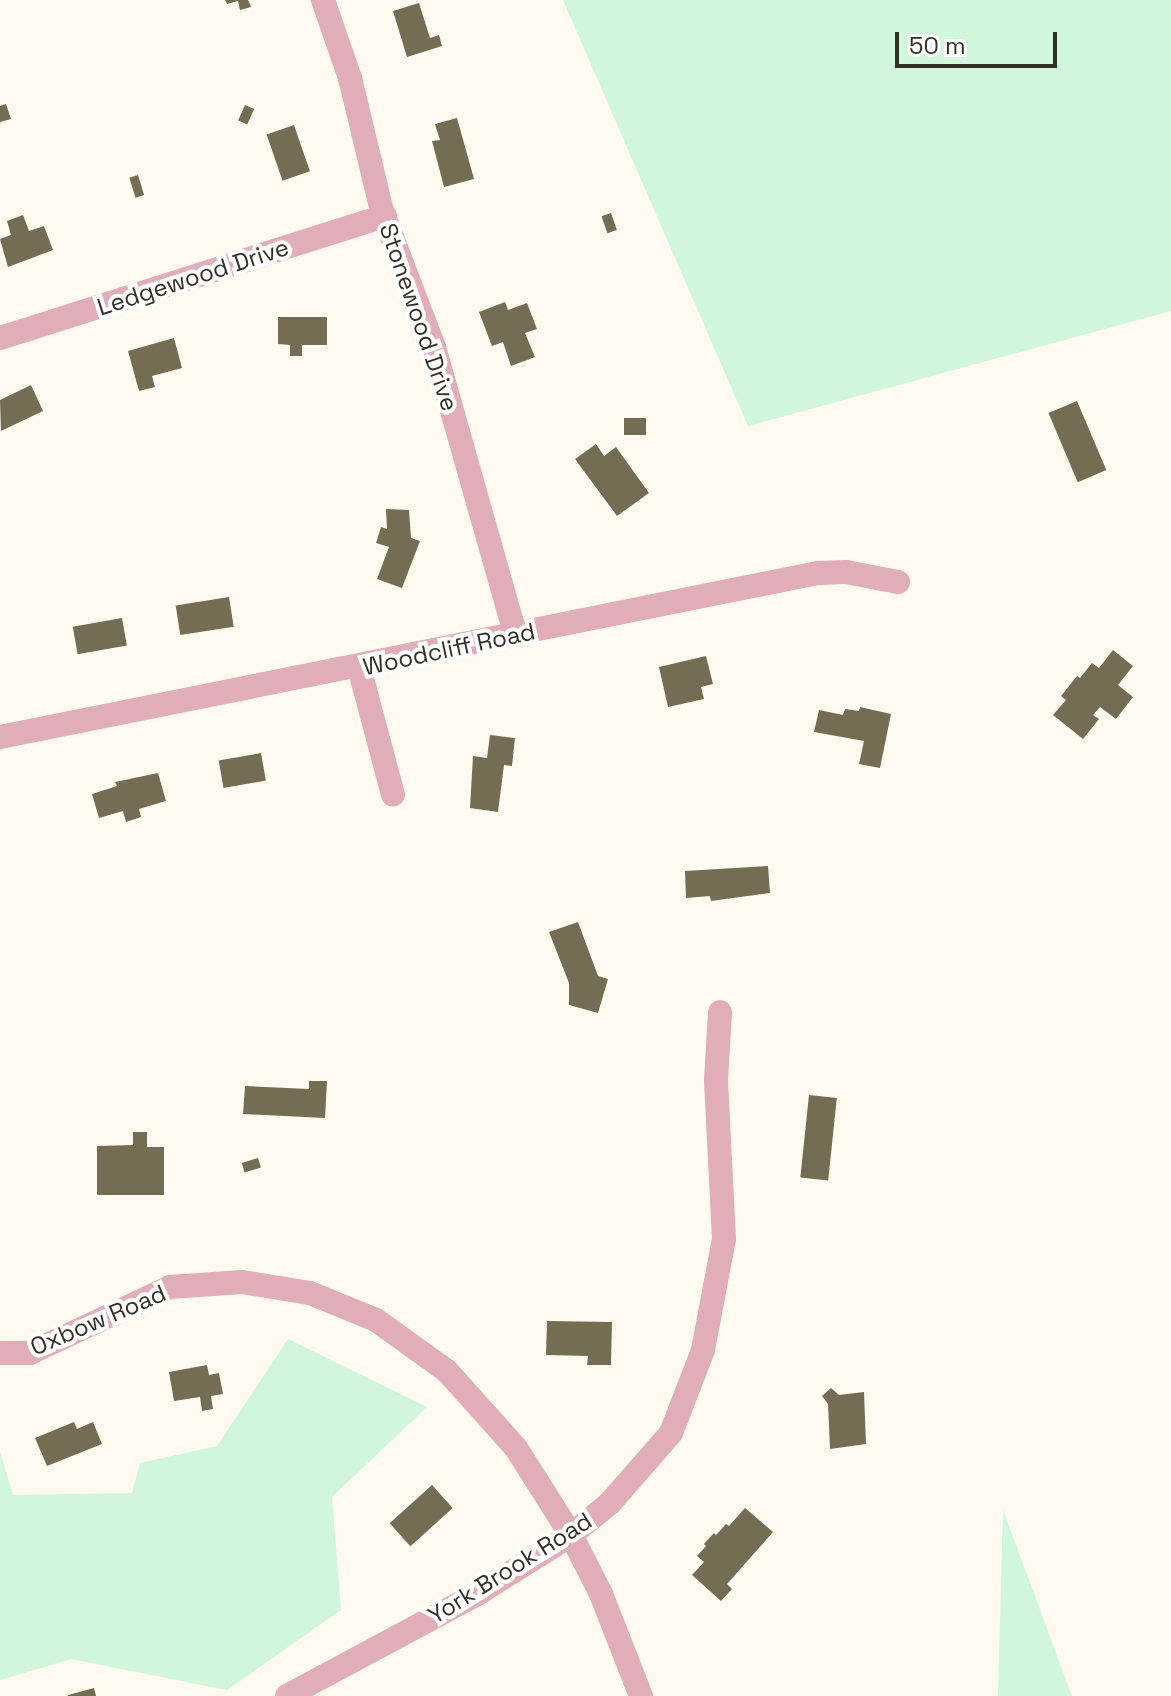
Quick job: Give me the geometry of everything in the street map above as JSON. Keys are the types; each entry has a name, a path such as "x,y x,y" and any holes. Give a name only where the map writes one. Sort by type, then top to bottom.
{"street":[{"name":"Stonewood Drive","path":"323,0 350,78 385,216 434,347 515,634"},
{"name":"Ledgewood Drive","path":"0,338 385,216"},
{"name":"Woodcliff Road","path":"0,737 818,573 846,572 898,582"},
{"path":"359,667 393,795"},
{"name":"York Brook Road","path":"287,1696 477,1594 571,1535 610,1503 671,1433 703,1350 724,1239 716,1080 720,1012"},
{"name":"Oxbow Road","path":"0,1353 30,1353 170,1287 242,1282 310,1293 376,1320 447,1371 516,1448 571,1535 601,1594 641,1696"}],"green space":[{"path":"563,0 1171,0 1171,311 748,426"},
{"path":"288,1339 427,1407 332,1497 341,1610 227,1690 71,1659 0,1680 0,1451 13,1495 132,1493 140,1463 217,1446"},
{"path":"1003,1510 1072,1696 998,1696"}],"building":[{"path":"225,0 248,0 251,7 240,10 238,1 227,4"},
{"path":"419,3 430,38 439,35 442,46 407,57 393,11"},
{"path":"6,104 11,119 0,122 0,106"},
{"path":"245,105 254,109 247,125 238,121"},
{"path":"457,118 474,179 444,187 432,141 440,140 435,124"},
{"path":"294,125 310,171 283,181 267,134"},
{"path":"138,175 144,195 136,198 129,178"},
{"path":"611,213 617,230 607,233 602,216"},
{"path":"23,215 29,231 44,226 53,250 8,267 0,239 11,235 7,221"},
{"path":"505,302 508,310 527,303 537,329 525,333 535,357 511,366 503,342 492,346 479,312"},
{"path":"278,317 327,317 327,345 302,345 302,356 290,356 290,345 278,344"},
{"path":"174,338 182,368 152,376 155,387 139,391 128,351"},
{"path":"31,385 43,411 1,431 0,400"},
{"path":"1077,401 1106,470 1078,482 1048,413"},
{"path":"624,418 646,418 646,435 624,435"},
{"path":"596,444 604,456 616,447 649,493 617,516 575,459"},
{"path":"386,509 409,510 411,538 420,541 402,588 377,579 389,547 376,543 381,527 387,529"},
{"path":"229,597 234,627 180,635 176,605"},
{"path":"122,618 127,646 78,654 73,627"},
{"path":"1113,650 1133,666 1118,685 1133,697 1116,719 1100,707 1093,715 1099,719 1083,739 1053,715 1066,700 1061,696 1077,676 1080,678 1092,663 1099,668"},
{"path":"706,656 713,684 701,687 704,699 668,707 659,667"},
{"path":"860,707 891,714 880,768 859,764 864,741 814,732 819,710 843,715 845,709 859,711"},
{"path":"490,735 515,738 512,766 504,765 498,812 470,808 473,756 487,758"},
{"path":"261,753 266,781 224,788 219,760"},
{"path":"158,773 166,801 139,809 141,817 126,822 123,811 99,818 92,794 117,786 115,782"},
{"path":"768,866 770,893 711,901 710,896 686,898 685,871"},
{"path":"578,922 598,976 608,979 598,1013 569,1005 569,983 549,932"},
{"path":"309,1081 327,1081 325,1118 243,1114 245,1086 309,1089"},
{"path":"809,1095 837,1098 828,1180 800,1178"},
{"path":"133,1132 147,1132 147,1147 164,1147 164,1195 97,1195 97,1146 133,1145"},
{"path":"258,1158 261,1168 245,1173 242,1163"},
{"path":"547,1321 612,1322 611,1365 587,1365 588,1356 546,1355"},
{"path":"207,1365 209,1375 219,1373 223,1394 211,1396 213,1409 202,1411 200,1397 174,1401 169,1372"},
{"path":"831,1388 839,1395 864,1392 866,1444 830,1449 828,1404 822,1396"},
{"path":"74,1422 77,1429 93,1422 102,1444 47,1466 35,1438"},
{"path":"432,1485 453,1508 410,1546 390,1523"},
{"path":"745,1508 773,1532 727,1584 732,1589 721,1601 692,1575 704,1562 697,1556 706,1546 704,1544 726,1524 729,1526"},
{"path":"94,1688 96,1696 68,1696 68,1695"}]}
